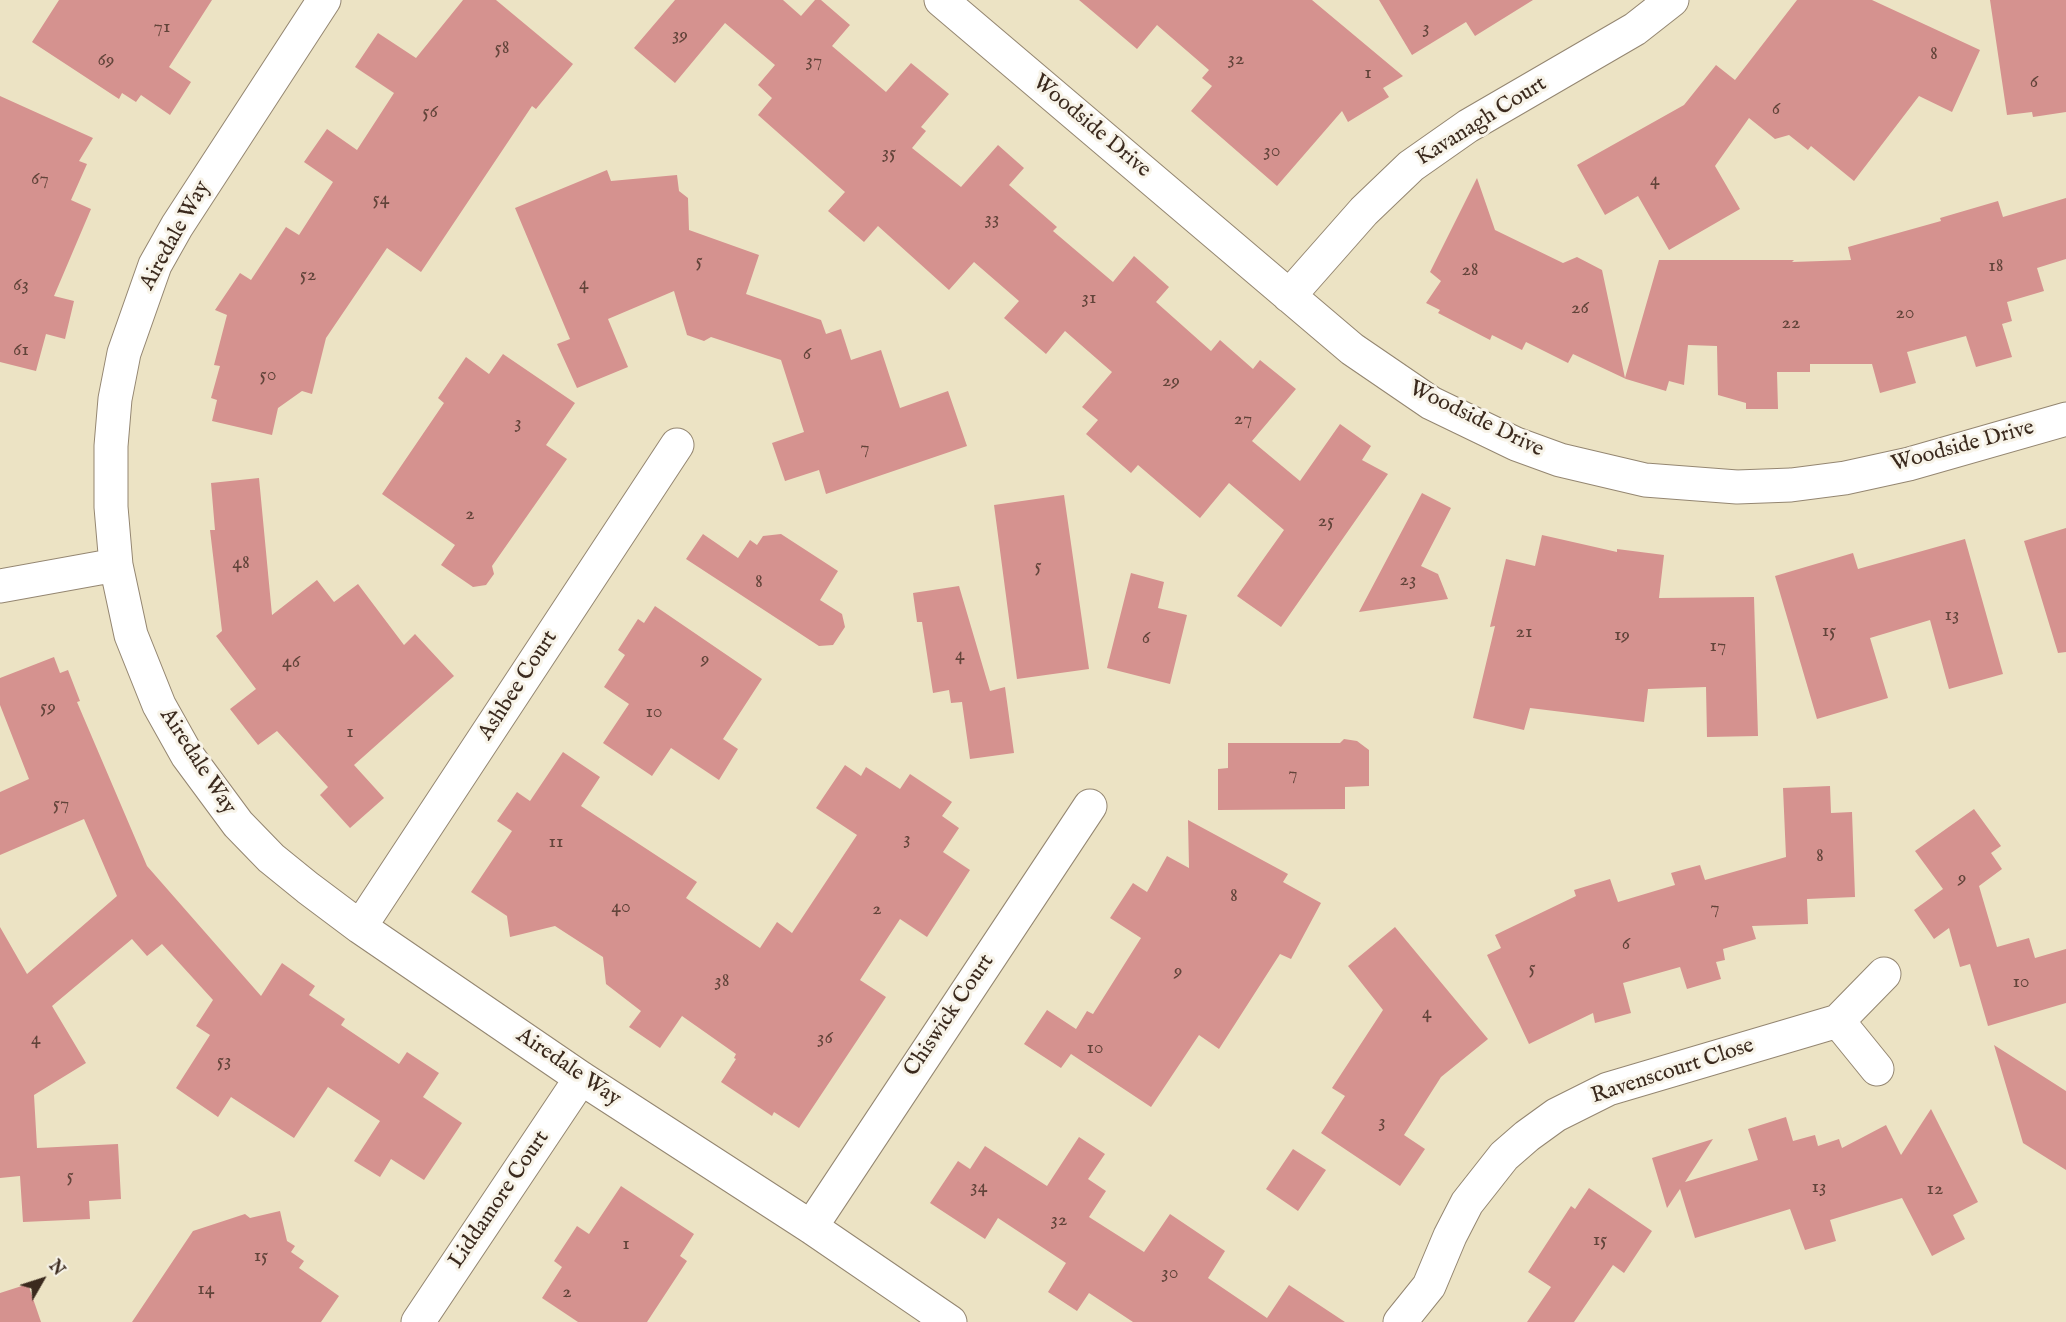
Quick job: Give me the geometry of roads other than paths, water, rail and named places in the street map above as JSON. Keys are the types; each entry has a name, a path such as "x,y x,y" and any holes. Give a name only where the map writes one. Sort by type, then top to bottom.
{"street":[{"name":"Airedale Way","path":"324,0 177,226 155,265 139,305 124,353 115,399 111,507 116,565 131,634 159,705 205,782 238,824 272,858 360,927 581,1078 811,1227 950,1322"},
{"name":"Woodside Drive","path":"941,0 1352,349 1431,403 1516,444 1549,456 1645,480 1737,487 1845,478 1909,464 2066,419"},
{"name":"Kavanagh Court","path":"1289,296 1364,211 1411,166 1468,126 1635,29 1672,0"},
{"name":"Ashbee Court","path":"360,927 677,445"},
{"path":"0,586 116,565"},
{"name":"Chiswick Court","path":"811,1227 1090,806"},
{"name":"Ravenscourt Close","path":"1400,1322 1429,1286 1458,1220 1485,1179 1504,1156 1556,1115 1608,1089 1838,1022 1884,974"},
{"path":"1838,1022 1877,1068"},
{"name":"Liddamore Court","path":"418,1322 581,1078"}]}
